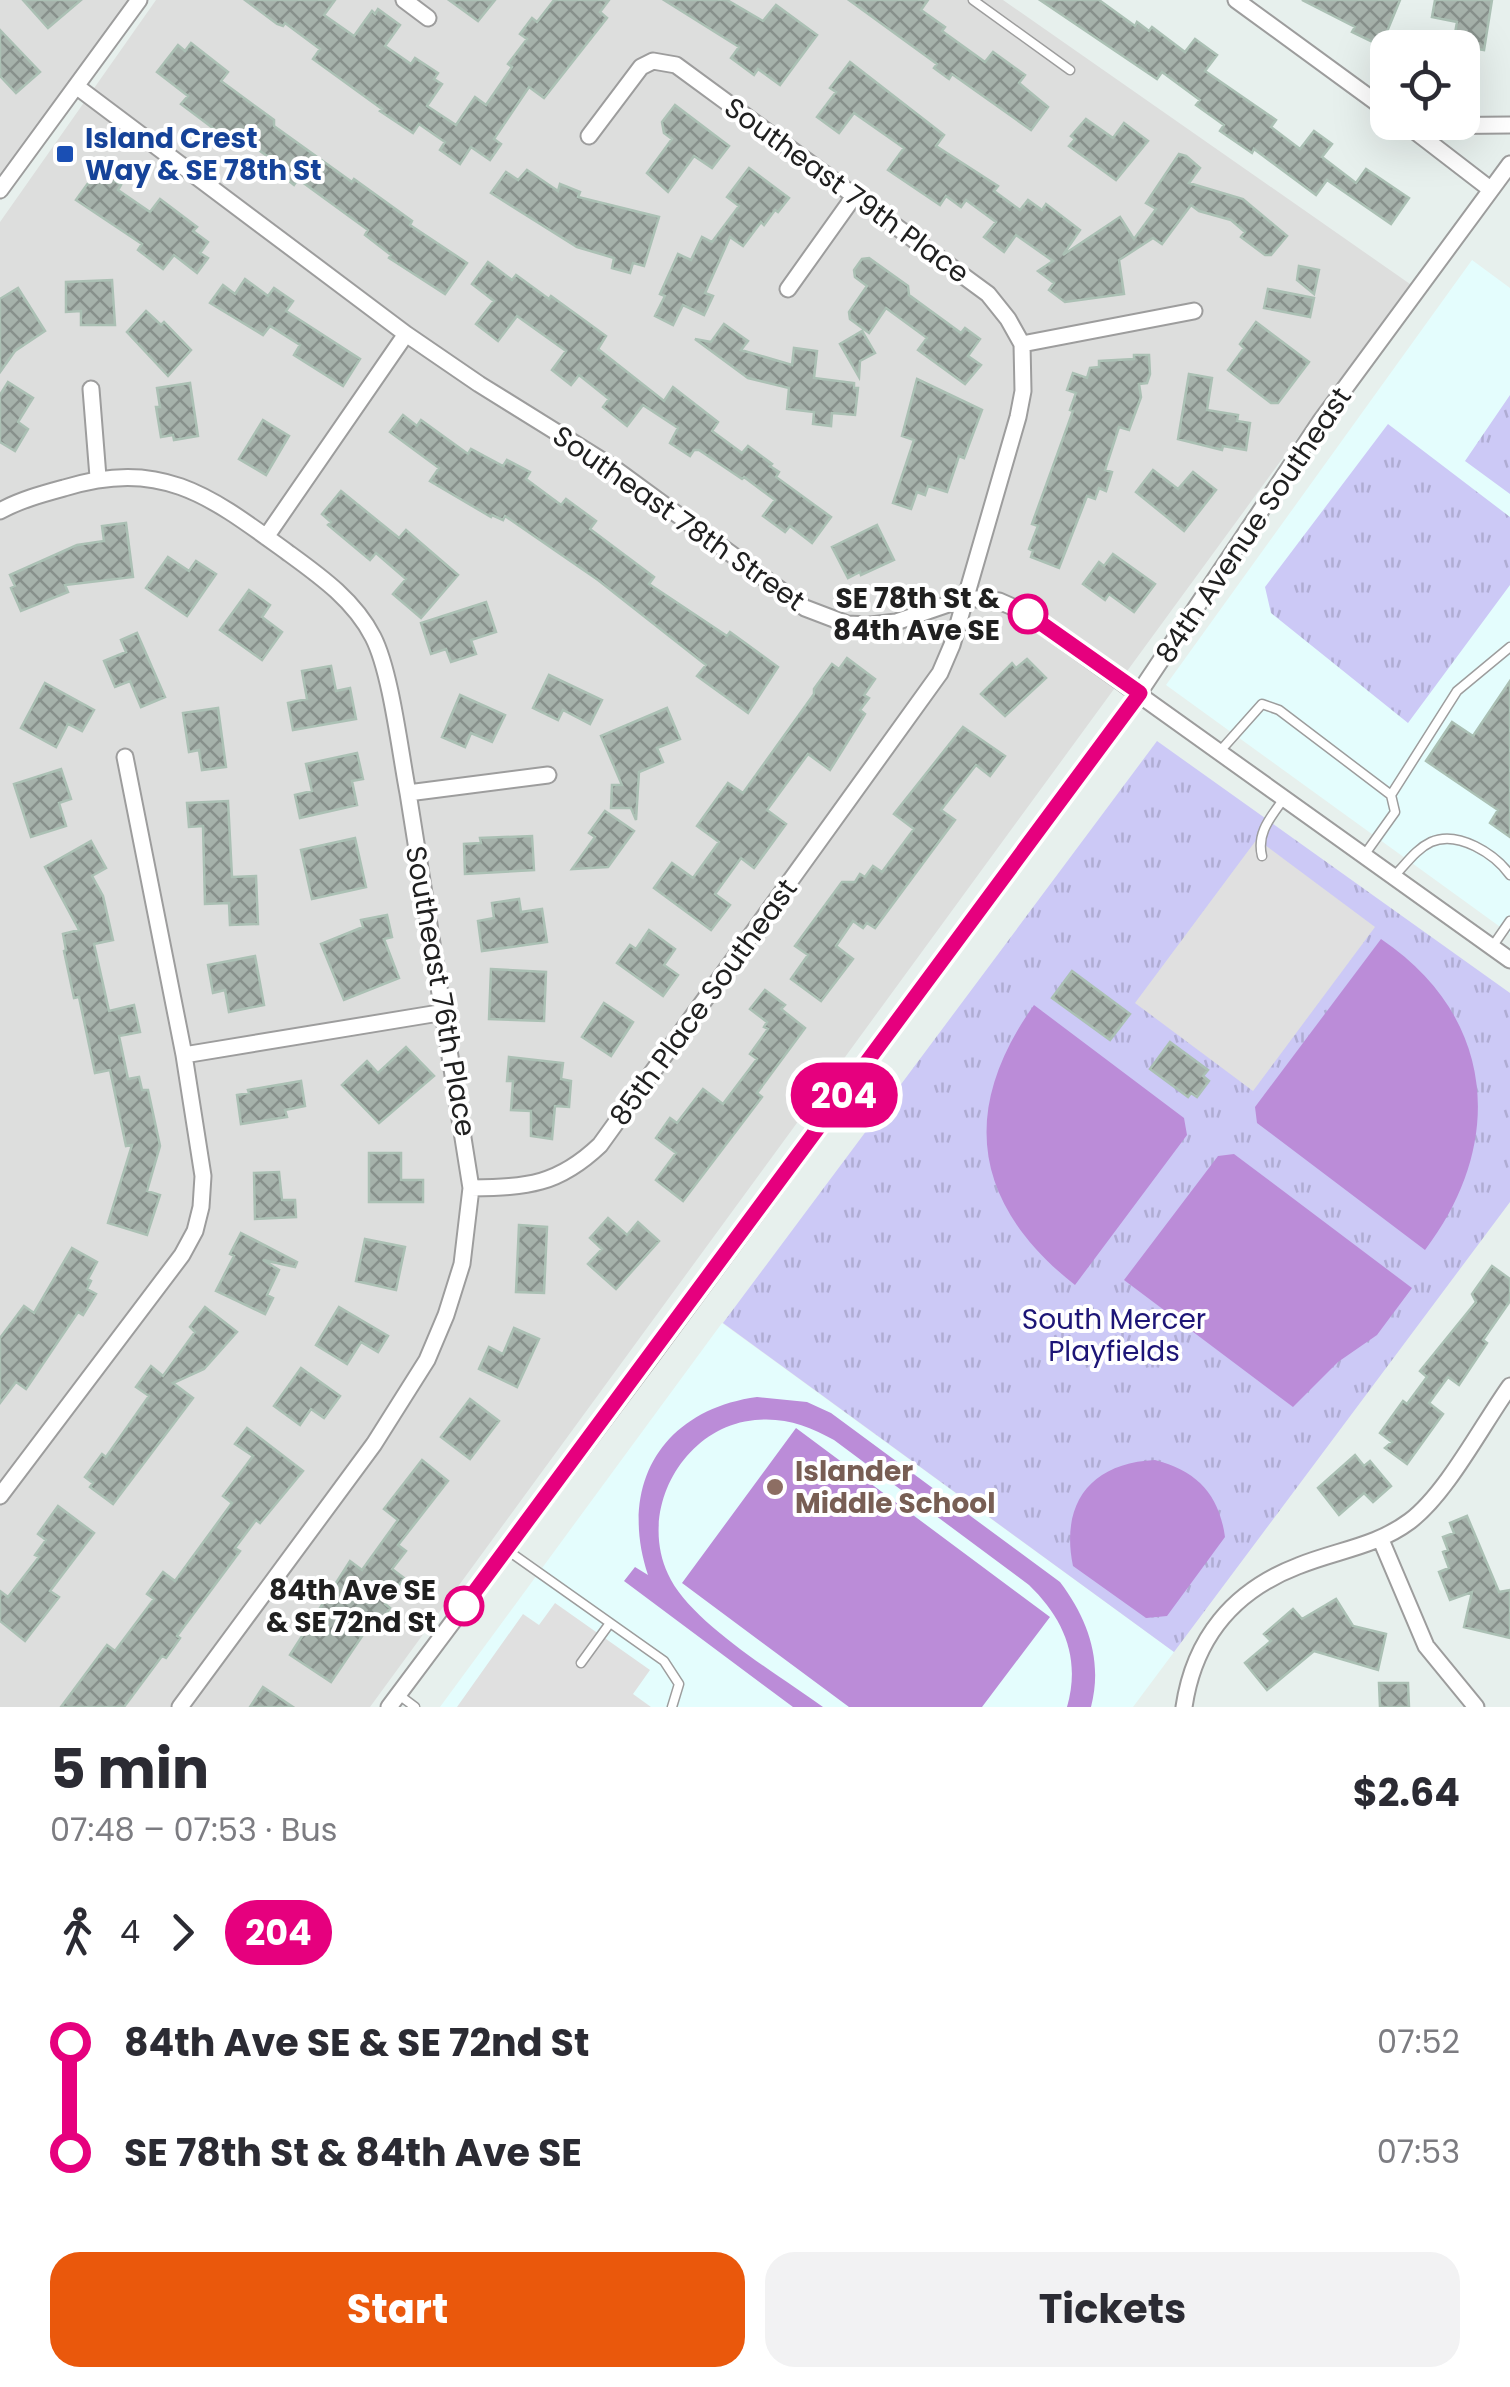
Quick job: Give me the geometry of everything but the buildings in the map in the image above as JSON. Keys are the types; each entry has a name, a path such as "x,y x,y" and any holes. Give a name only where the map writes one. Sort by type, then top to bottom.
{"street":[{"path":"0,190 140,0"},
{"path":"404,0 428,18"},
{"path":"1236,0 1370,98"},
{"name":"Southeast 79th Place","path":"589,136 630,78 652,61 676,65 988,294 1022,344"},
{"name":"Southeast 78th Street","path":"76,86 406,334 611,466 805,608 846,624 871,626 896,622 966,598 999,601 1022,610 1510,960"},
{"path":"1480,125 1510,125"},
{"path":"1427,140 1490,189"},
{"name":"84th Avenue Southeast","path":"394,1701 1140,693 1320,422 1510,164"},
{"path":"788,289 855,194"},
{"path":"1022,344 1194,311"},
{"path":"266,537 406,334"},
{"name":"85th Place Southeast","path":"472,1188 517,1188 547,1182 582,1162 600,1145 940,673 952,645 1018,417 1025,367 1022,344"},
{"path":"91,389 98,478"},
{"name":"Southeast 76th Place","path":"0,511 17,502 98,478 124,475 174,483 202,494 266,537 340,593 361,617 375,641 408,794 472,1188"},
{"path":"0,1496 182,1254 195,1231 201,1207 202,1176 184,1055 125,757"},
{"path":"408,794 548,774"},
{"path":"184,1055 444,1012"},
{"path":"180,1707 374,1444 426,1360 462,1264 472,1188"},
{"path":"1184,1707 1192,1668 1206,1636 1238,1603 1296,1566 1381,1540 1413,1519 1431,1500 1510,1386"},
{"path":"1381,1540 1426,1646 1476,1707"}],"lane":[{"path":"973,0 1070,70"},
{"path":"1391,795 1457,691 1510,647"},
{"path":"1220,750 1262,704 1270,705 1391,795 1396,803 1395,812 1365,854"},
{"path":"1262,856 1263,829 1286,797"},
{"path":"1394,875 1434,840 1453,839 1492,858 1510,875"},
{"path":"1492,947 1510,921"},
{"path":"506,1550 664,1661 679,1684 672,1707"},
{"path":"581,1663 610,1623"},
{"path":"394,1701 415,1707"}],"shaded area":[{"path":"0,0 131,0 0,176"},
{"path":"156,0 1003,0 1410,284 370,1707 0,1707 0,222"},
{"path":"1472,260 1510,288 1510,934 1166,685"},
{"path":"1257,839 1375,927 1253,1091 1135,1003"},
{"path":"1381,939 1419,970 1448,1005 1467,1043 1476,1084 1477,1125 1468,1168 1451,1209 1425,1250 1257,1123 1255,1107"},
{"path":"1034,1005 1184,1118 1187,1135 1075,1285 1041,1254 1015,1222 997,1189 988,1154 987,1119 994,1082 1010,1044"},
{"path":"1234,1154 1412,1288 1377,1335 1338,1362 1293,1407 1124,1280 1218,1156"},
{"name":"Islander Middle School","path":"722,1323 1174,1652 1133,1707 440,1707"},
{"path":"757,1397 807,1402 831,1413 1060,1582 1085,1626 1094,1657 1091,1707 1067,1707 1072,1672 1066,1640 1052,1612 1029,1585 834,1440 796,1424 766,1419 729,1426 688,1455 663,1499 660,1549 668,1574 695,1611 823,1707 793,1707 624,1581 635,1567 648,1575 640,1542 639,1511 644,1483 656,1457 673,1435 696,1418 724,1405"},
{"path":"796,1428 1050,1617 982,1707 849,1707 682,1583"},
{"path":"1155,1460 1183,1471 1204,1486 1217,1508 1225,1537 1167,1616 1146,1618 1073,1566 1071,1523 1085,1490 1098,1478 1113,1469"},
{"path":"555,1603 650,1670 633,1694 651,1707 457,1707 523,1614 539,1625"}],"green space":[{"path":"1510,395 1510,494 1465,461"},
{"path":"1388,424 1510,517 1510,585 1408,723 1271,613 1265,587"},
{"name":"South Mercer Playfields","path":"1157,741 1510,993 1510,1202 1174,1652 723,1323"}],"bus line":[{"name":"204","path":"464,1606 1140,693 1028,614"}],"place":[{"name":"Island Crest Way & SE 78th St","path":"65,154"},
{"name":"SE 78th St & 84th Ave SE","path":"1028,614"},
{"name":"Islander Middle School","path":"775,1487"},
{"name":"84th Ave SE & SE 72nd St","path":"464,1606"}]}
